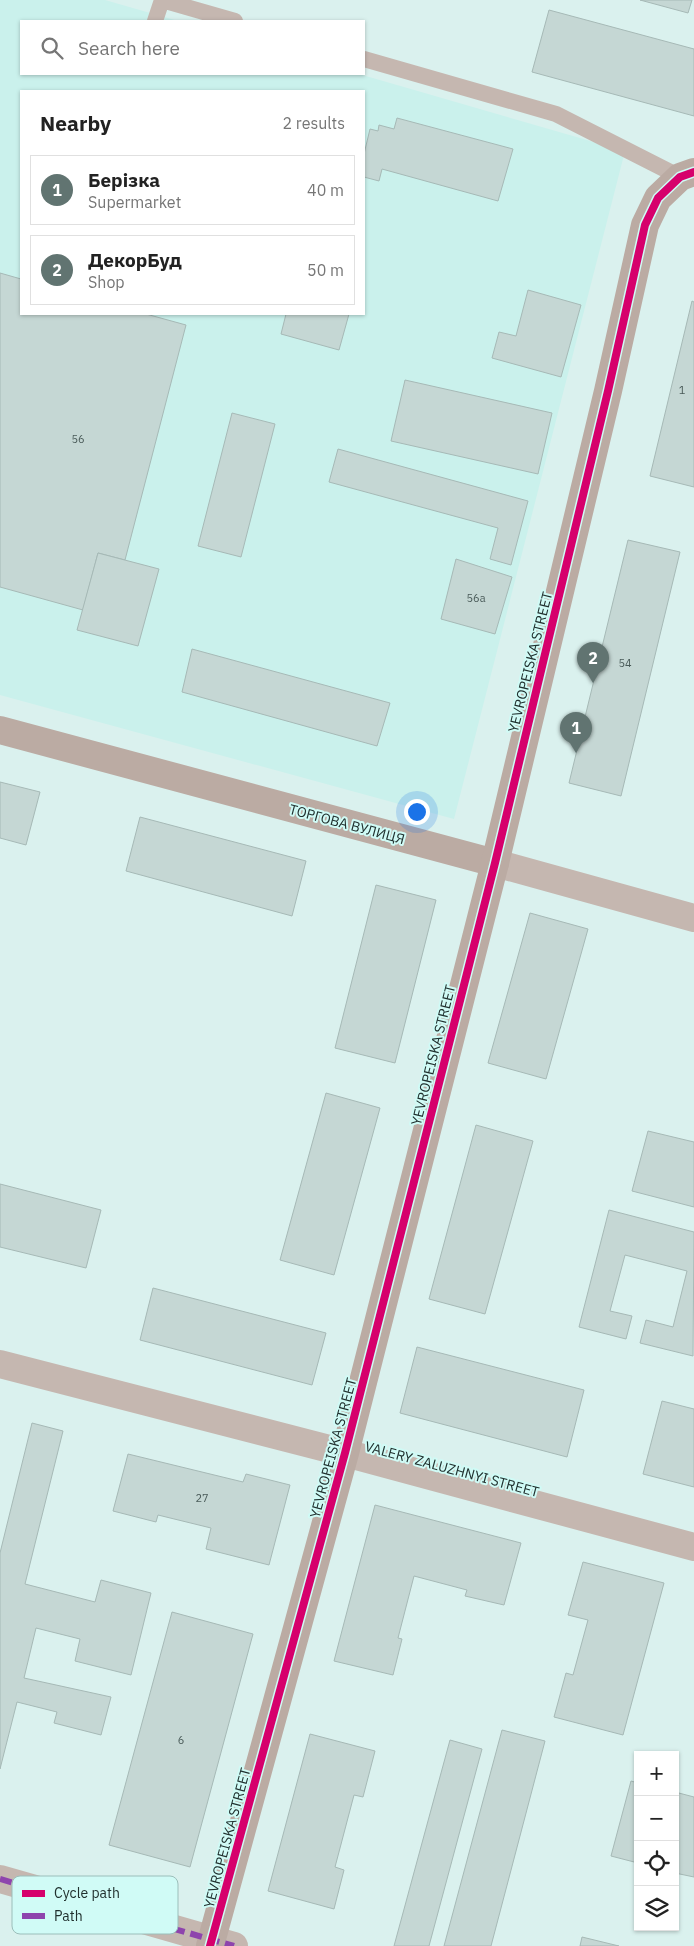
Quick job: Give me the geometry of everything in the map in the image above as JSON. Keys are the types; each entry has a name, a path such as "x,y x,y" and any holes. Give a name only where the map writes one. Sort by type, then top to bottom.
{"street":[{"name":"YEVROPEISKA STREET","path":"219,1944 495,863 606,401 645,225 658,198 687,174"},
{"name":"ТОРГОВА ВУЛИЦЯ","path":"0,730 694,918"},
{"name":"VALERY ZALUZHNYI STREET","path":"0,1364 345,1453 694,1547"},
{"path":"0,1879 12,1883"},
{"path":"178,1932 219,1944"}],"lane":[{"path":"155,20 162,0 232,20"},
{"path":"365,59 556,114 687,174"}],"shaded area":[{"path":"0,0 105,0 175,20 20,20 20,75 362,75 625,151 454,819 0,695"}],"building":[{"path":"640,0 692,0 688,13"},
{"path":"549,10 694,49 694,116 532,72"},
{"path":"397,118 513,149 498,201 382,169 379,181 365,177 365,150 370,129 378,131 379,125 394,129"},
{"path":"0,273 20,279 20,315 150,315 186,325 125,560 98,553 83,610 0,587"},
{"path":"528,290 581,305 561,377 492,358 499,332 516,336"},
{"path":"692,301 694,302 694,487 650,476"},
{"path":"286,315 349,315 339,350 281,334"},
{"path":"405,380 552,413 538,474 391,441"},
{"path":"232,413 275,424 241,557 198,546"},
{"path":"338,449 528,501 511,565 490,559 498,528 329,482"},
{"path":"628,540 680,552 621,796 569,783"},
{"path":"98,553 159,569 138,646 77,630"},
{"path":"456,559 512,577 495,634 441,619"},
{"path":"192,649 390,703 377,746 182,692"},
{"path":"0,782 40,792 26,845 0,838"},
{"path":"140,817 306,861 292,916 126,871"},
{"path":"376,885 436,900 395,1063 335,1048"},
{"path":"530,913 588,929 546,1079 488,1063"},
{"path":"326,1093 380,1108 334,1275 280,1260"},
{"path":"476,1125 533,1141 485,1314 429,1299"},
{"path":"648,1131 694,1142 694,1207 632,1191"},
{"path":"0,1184 101,1210 86,1268 0,1247"},
{"path":"609,1210 694,1232 693,1356 640,1343 646,1320 673,1327 687,1271 625,1255 610,1311 632,1316 626,1339 579,1327"},
{"path":"153,1288 326,1333 312,1385 140,1340"},
{"path":"417,1347 584,1390 567,1457 400,1413"},
{"path":"662,1401 694,1409 694,1487 643,1474"},
{"path":"32,1423 63,1431 25,1584 95,1602 101,1580 151,1593 131,1675 75,1661 80,1639 36,1628 24,1678 111,1697 101,1735 54,1723 57,1712 17,1702 0,1769 0,1553"},
{"path":"128,1454 243,1482 246,1474 290,1485 269,1565 206,1549 211,1528 158,1515 156,1522 113,1511"},
{"path":"375,1505 521,1543 504,1605 465,1596 467,1590 414,1576 398,1638 402,1639 393,1675 334,1661"},
{"path":"583,1562 664,1583 623,1735 554,1717 566,1673 573,1675 588,1620 568,1615"},
{"path":"172,1612 253,1634 190,1867 109,1845"},
{"path":"502,1730 545,1741 491,1946 444,1946"},
{"path":"310,1734 375,1751 363,1797 354,1795 335,1867 344,1870 334,1909 268,1891"},
{"path":"450,1740 482,1749 429,1946 394,1946"},
{"path":"631,1781 634,1782 634,1862 611,1856"},
{"path":"679,1793 694,1797 694,1877 679,1874"},
{"path":"582,1937 619,1946 580,1946"}],"marked path":[{"path":"0,1879 12,1882"},
{"path":"178,1930 234,1946"}],"cycle path":[{"path":"210,1946 345,1453 495,863 608,391 645,225 658,198 680,177 694,172"}],"place":[{"name":"ДекорБуд","path":"593,683"},
{"name":"Берізка","path":"576,753"}]}
